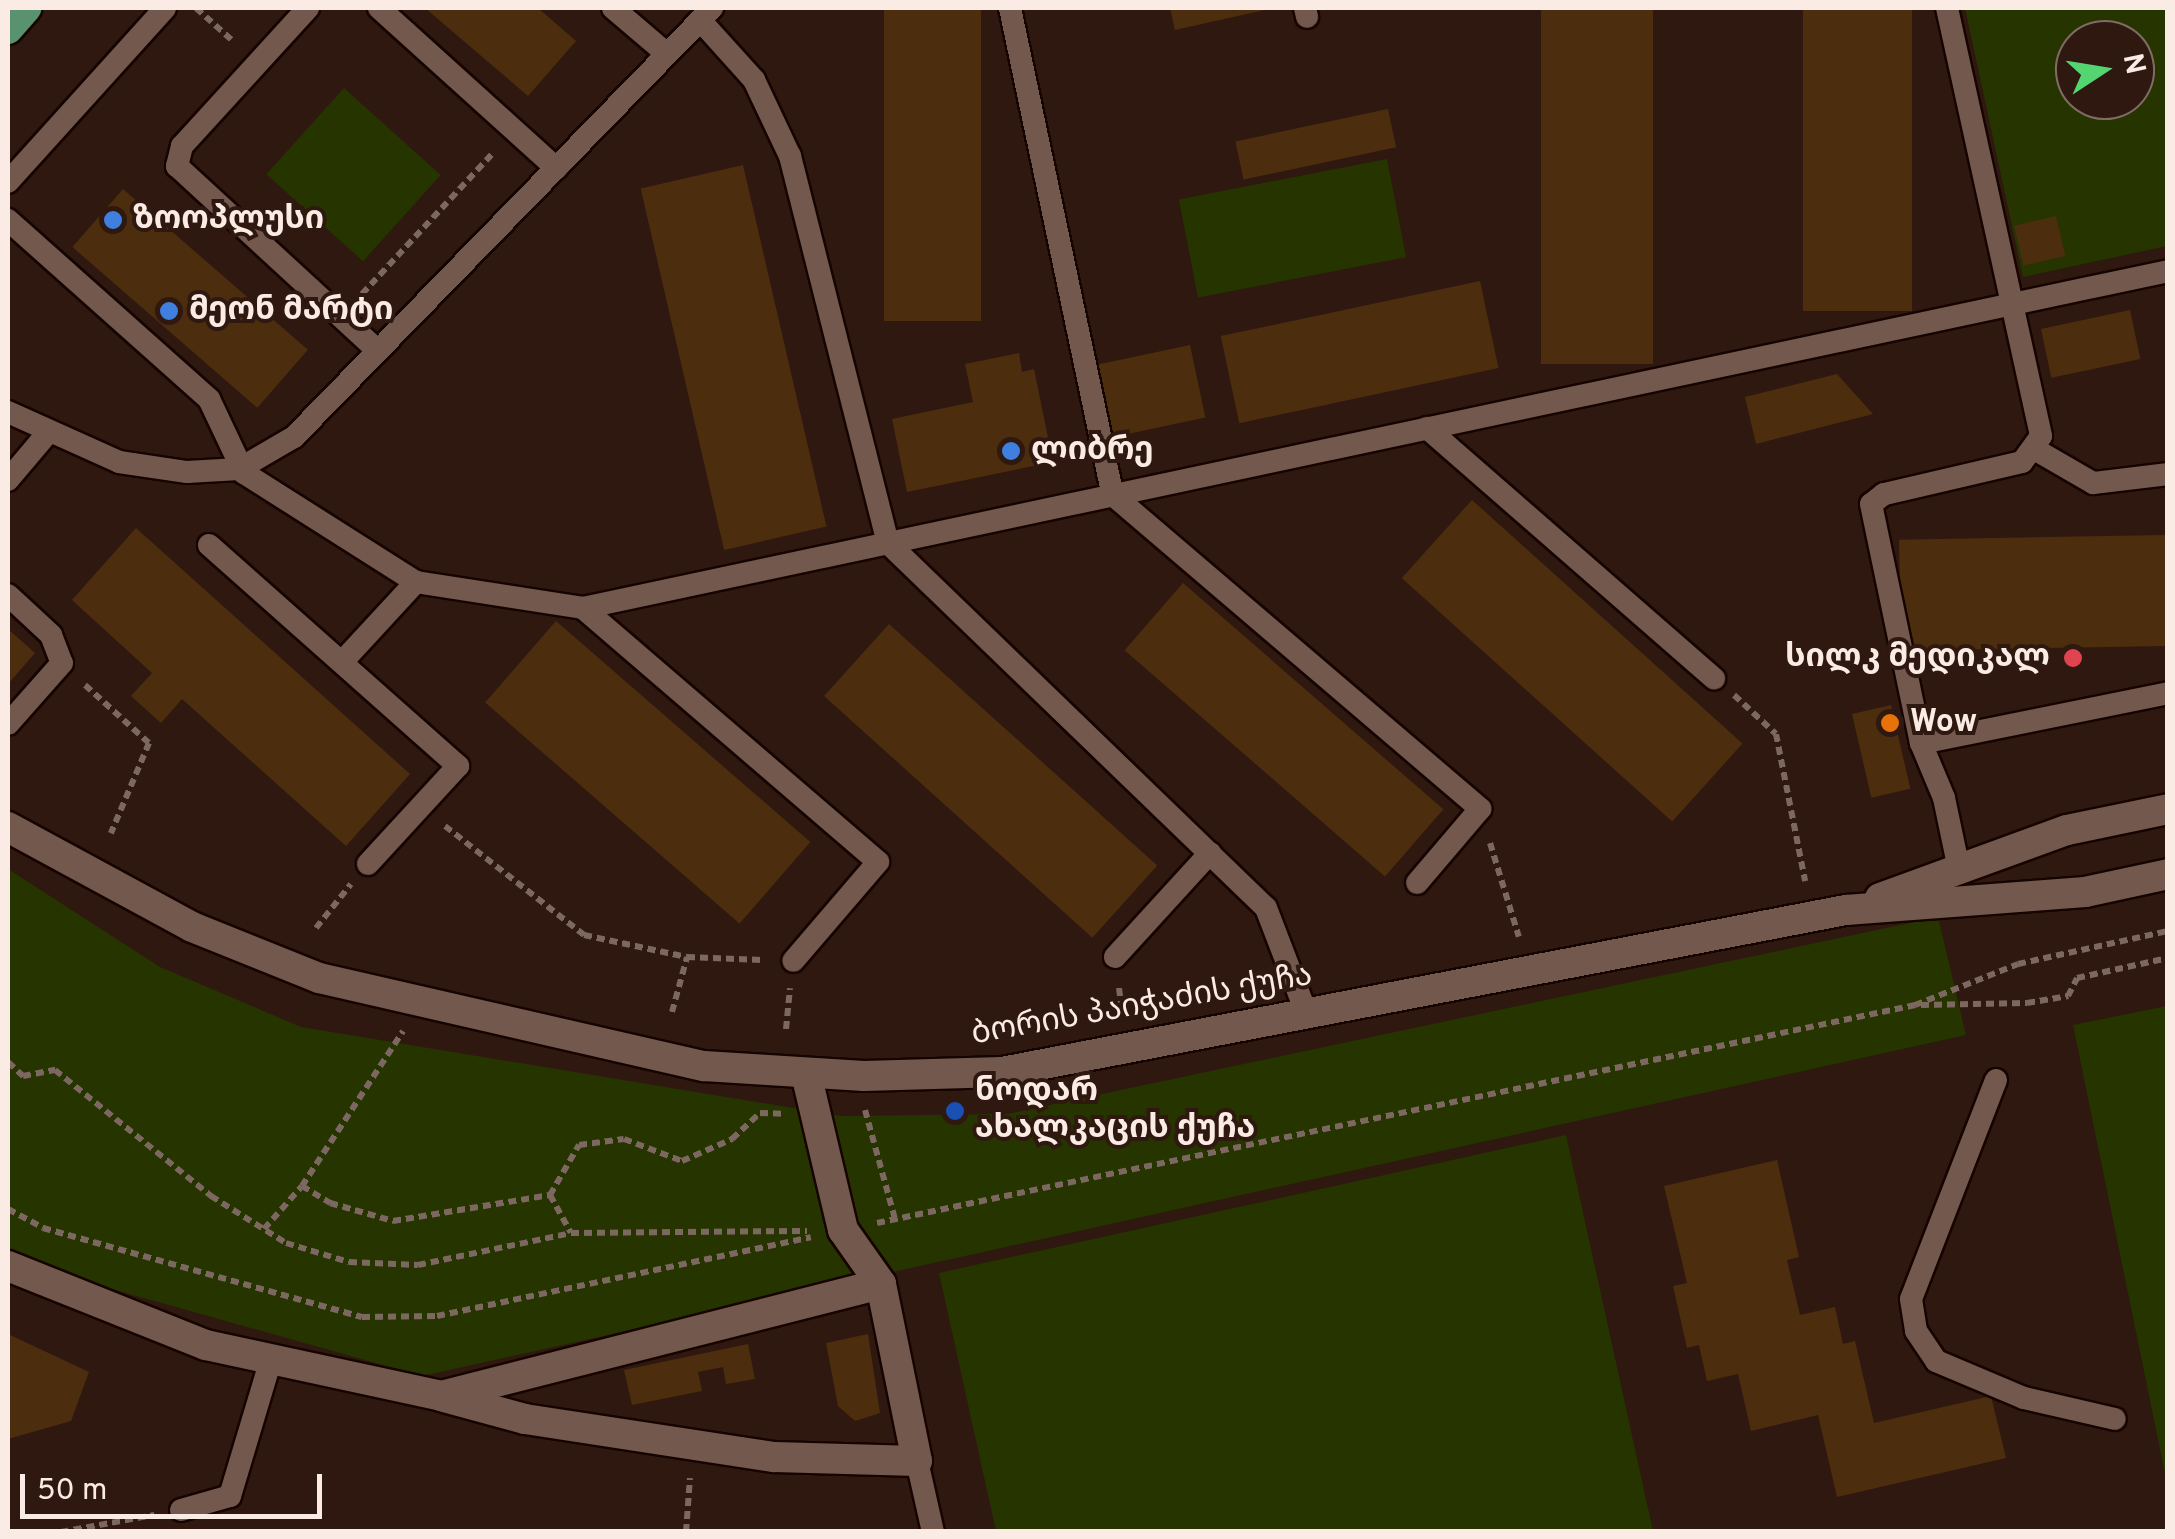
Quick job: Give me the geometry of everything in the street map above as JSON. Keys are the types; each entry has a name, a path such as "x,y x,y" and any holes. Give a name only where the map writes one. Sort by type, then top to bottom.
{"main road":[{"path":"8,29 26,8"}],"street":[{"name":"ბორის პაიჭაძის ქუჩა","path":"1846,910 2023,845 2168,809"},
{"name":"ბორის პაიჭაძის ქუჩა","path":"8,827 192,928 319,978 420,1005 704,1066 806,1073 1002,1072 1846,910 2004,900 2168,874"},
{"path":"2004,900 2004,866 2023,845"},
{"path":"8,1266 206,1345 441,1396 525,1419 774,1457 918,1461 880,1284 843,1230 806,1073"},
{"path":"441,1396 880,1284"}],"lane":[{"path":"8,182 165,8"},
{"path":"308,8 182,146 177,166 378,350"},
{"path":"379,8 556,168"},
{"path":"613,8 667,54"},
{"path":"1010,8 1113,495 1480,808 1417,883"},
{"path":"1948,8 2041,436 2036,450 2022,462 1884,494 1872,504 1921,743 1940,783 1959,869"},
{"path":"8,412 46,434 119,462 187,472 240,469 294,437 706,14 754,80 790,156 888,543 1266,908 1306,1012"},
{"path":"8,220 208,399 240,469 416,582 583,608 2168,270"},
{"path":"1427,428 1714,678"},
{"path":"8,480 46,434"},
{"path":"2036,450 2093,483 2168,474"},
{"path":"209,545 458,766 368,864"},
{"path":"343,660 416,582"},
{"path":"8,595 51,635 62,664 8,724"},
{"path":"583,608 878,862 792,961"},
{"path":"1921,743 2168,693"},
{"path":"1115,957 1210,854"},
{"path":"1996,1080 1911,1299 1916,1332 1936,1361 2024,1398 2115,1419"},
{"path":"181,1510 230,1496 271,1359"},
{"path":"918,1461 933,1532"}],"path":[{"path":"196,8 257,64"},
{"path":"341,317 515,130"},
{"path":"62,664 148,742 111,833"},
{"path":"1714,678 1776,734 1806,881"},
{"path":"420,807 584,936 687,957 792,961 786,1029"},
{"path":"1480,808 1519,937"},
{"path":"316,928 325,916"},
{"path":"1914,1005 2018,964 2168,931"},
{"path":"672,1012 687,957"},
{"path":"8,1210 43,1228 362,1318 437,1316 1914,1005 2068,996 2077,978 2168,958"},
{"path":"264,1230 302,1186 420,1005"},
{"path":"8,1062 23,1076 56,1070 211,1196 264,1230 348,1262 418,1265 570,1233 843,1230"},
{"path":"550,1195 579,1144 624,1139 682,1162 732,1139 760,1113 815,1116 866,1110 895,1219"},
{"path":"302,1186 330,1203 393,1221 550,1195"},
{"path":"550,1195 570,1233"},
{"path":"686,1532 692,1444"},
{"path":"62,1532 181,1510"}],"green space":[{"path":"1965,8 2167,8 2167,246 2023,277"},
{"path":"344,88 441,175 363,261 266,174"},
{"path":"1387,159 1406,257 1198,298 1179,199"},
{"path":"8,869 160,967 301,1027 842,1116 1008,1114 1938,917 1966,1035 422,1376 37,1268 8,1253"},
{"path":"2168,1006 2167,1483 2073,1025"},
{"path":"1566,1135 1653,1531 996,1531 939,1273"}],"building":[{"path":"425,8 538,8 576,41 528,96"},
{"path":"884,8 981,8 981,321 884,321"},
{"path":"1170,8 1268,8 1269,9 1175,30"},
{"path":"1541,8 1653,8 1653,364 1541,364"},
{"path":"1803,8 1912,8 1912,311 1803,311"},
{"path":"1388,109 1396,147 1244,180 1235,141"},
{"path":"743,165 826,526 724,550 641,189"},
{"path":"123,189 308,350 257,408 72,247"},
{"path":"2056,216 2065,256 2023,266 2014,226"},
{"path":"1480,281 1499,368 1239,423 1221,336"},
{"path":"2130,310 2140,359 2051,378 2041,329"},
{"path":"1190,345 1205,417 1108,438 1092,366"},
{"path":"1019,353 1022,372 1034,369 1053,462 907,492 892,419 973,402 965,364"},
{"path":"1837,374 1873,414 1756,444 1745,397"},
{"path":"1472,500 1743,744 1672,822 1402,578"},
{"path":"136,528 410,774 346,846 182,699 161,723 131,696 152,673 72,600"},
{"path":"2167,535 2168,646 1901,651 1899,540"},
{"path":"1183,583 1443,809 1385,877 1125,650"},
{"path":"556,621 810,842 739,924 485,703"},
{"path":"889,624 1157,866 1092,938 824,696"},
{"path":"8,629 35,653 8,684"},
{"path":"1891,705 1910,789 1871,798 1852,714"},
{"path":"1777,1160 1799,1257 1787,1260 1800,1315 1835,1307 1843,1344 1855,1341 1874,1423 1991,1396 2006,1458 1837,1497 1818,1415 1751,1431 1738,1374 1707,1381 1699,1345 1687,1348 1673,1286 1687,1283 1664,1186"},
{"path":"8,1334 89,1372 71,1421 8,1439"},
{"path":"868,1334 880,1413 855,1421 838,1406 826,1343"},
{"path":"748,1344 755,1379 726,1384 723,1367 698,1372 702,1391 632,1405 624,1370"}],"place":[{"name":"ზოოპლუსი","path":"113,220"},
{"name":"მეონ მარტი","path":"169,311"},
{"name":"ლიბრე","path":"1011,451"},
{"name":"სილკ მედიკალ","path":"2073,658"},
{"name":"Wow","path":"1890,723"},
{"name":"ნოდარ ახალკაცის ქუჩა","path":"955,1111"}]}
